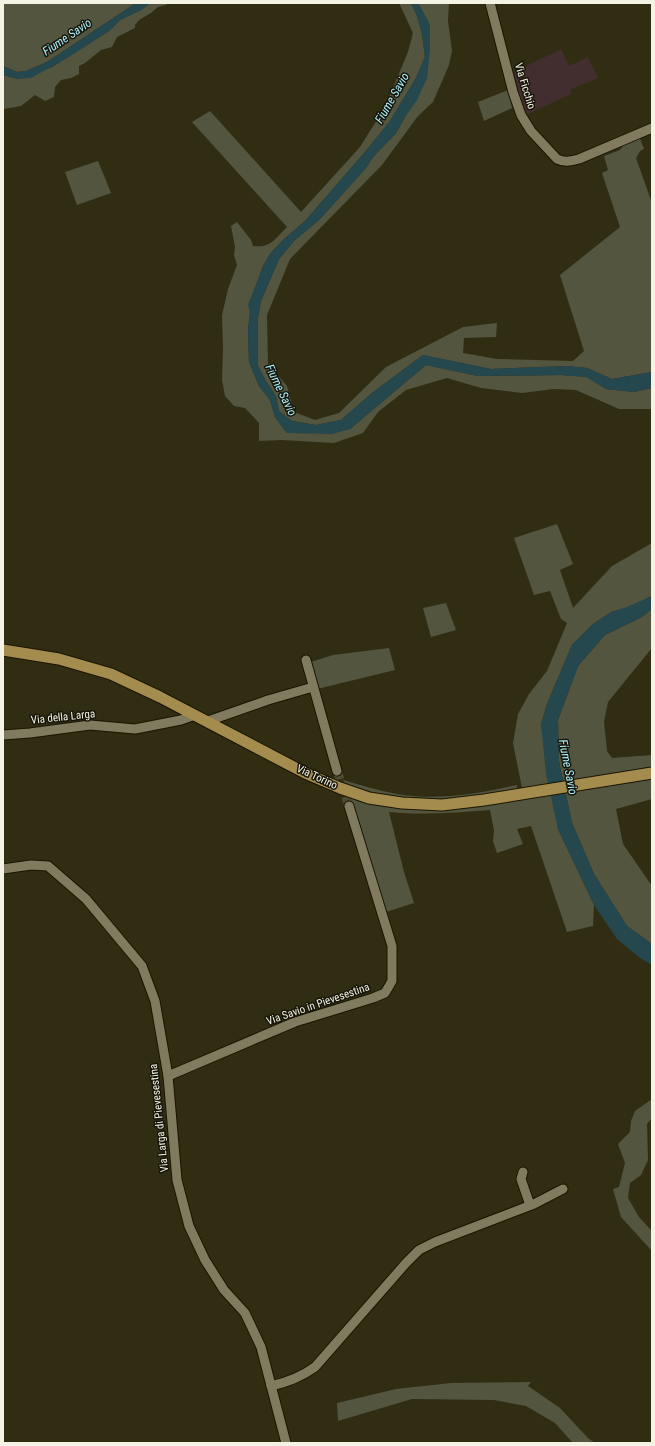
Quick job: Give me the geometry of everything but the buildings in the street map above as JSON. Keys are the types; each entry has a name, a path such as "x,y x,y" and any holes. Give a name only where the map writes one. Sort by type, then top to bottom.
{"main road":[{"name":"Via Torino","path":"3,650 59,659 105,672 208,721 305,773 340,788 369,798 421,805 442,805 484,800 652,773"}],"street":[{"name":"Via Ficchio","path":"490,3 497,25 512,92 521,115 531,131 558,159 562,162 579,159 652,128"},
{"path":"306,660 337,771"},
{"path":"208,721 268,700 313,687"},
{"name":"Via della Larga","path":"3,735 90,725 135,729 180,720 195,715"},
{"name":"Via Savio in Pievesestina","path":"168,1076 295,1022 385,993 392,981 392,946 349,806"},
{"name":"Via Larga di Pievesestina","path":"3,869 32,865 48,866 86,899 142,966 155,1000 168,1076 177,1180 189,1226 205,1260 224,1290 245,1313 261,1347 286,1443"},
{"path":"523,1172 521,1179 530,1205"},
{"path":"271,1386 302,1376 315,1367 406,1263 420,1250 435,1242 530,1205 563,1189"}],"shaded area":[{"path":"561,49 569,66 588,57 598,78 571,89 571,94 524,116 510,74"}],"green space":[{"path":"3,3 136,3 47,62 26,71 17,72 3,66"},
{"path":"150,3 168,3 158,7 139,20 135,25 135,28 117,37 112,47 101,50 79,66 79,74 71,78 61,80 55,87 54,97 45,101 35,95 21,106 3,109 3,75 18,79 52,67 109,31 120,20 141,10"},
{"path":"399,3 411,3 417,16 422,34 425,57 416,78 390,121 365,152 305,221 283,240 270,254 263,266 249,305 249,362 259,386 270,400 275,417 287,433 350,429 426,365 478,376 561,375 587,377 606,389 634,392 652,388 652,409 619,409 576,390 554,389 522,393 481,388 447,378 406,390 378,412 363,433 334,443 282,440 259,441 259,423 245,408 234,406 225,396 222,380 222,315 228,289 237,265 234,255 235,247 231,226 237,222 251,240 253,246 264,246 269,244 287,227 192,122 210,111 301,212 360,147 385,107 408,52 413,33"},
{"path":"418,3 449,3 448,21 452,51 449,65 433,102 418,116 382,165 290,259 267,315 268,364 287,386 294,412 315,420 339,413 386,367 463,327 497,323 496,337 464,338 463,353 497,359 573,361 584,351 560,275 620,227 602,173 608,170 604,156 620,150 626,142 639,136 644,149 640,151 636,158 652,203 652,372 612,379 587,368 567,366 491,369 423,355 372,393 341,420 316,425 292,421 279,411 276,396 258,366 258,318 261,301 279,259 294,241 319,220 366,168 373,157 396,133 427,78 430,25"},
{"path":"508,90 512,108 484,121 478,102"},
{"path":"98,161 111,193 77,205 65,172"},
{"path":"557,524 573,564 560,570 573,608 612,566 652,543 652,596 627,608 611,612 593,624 572,645 547,704 541,724 558,829 594,905 593,926 567,932 531,826 517,829 523,844 497,853 493,841 494,830 490,810 440,813 389,812 404,872 414,903 386,912 348,794 385,805 524,798 513,743 518,714 529,694 547,671 567,623 561,619 550,591 534,595 514,538"},
{"path":"446,603 456,630 431,637 423,608"},
{"path":"652,609 652,648 608,702 604,722 607,751 612,758 652,755 652,799 616,809 623,844 652,886 652,944 627,926 594,874 572,823 559,761 558,720 578,666 605,635 642,617"},
{"path":"389,648 395,670 317,689 308,663 333,655"},
{"path":"343,780 397,794 428,797 473,794 517,785 517,790 439,801 384,797 345,785"},
{"path":"652,1099 652,1118 647,1124 648,1160 641,1175 630,1183 628,1198 639,1217 652,1231 652,1251 621,1217 613,1189 619,1187 625,1163 618,1144 630,1132 631,1121 635,1111"},
{"path":"531,1382 528,1386 560,1408 588,1438 595,1443 573,1443 555,1423 526,1406 494,1400 412,1399 338,1421 337,1403 396,1389 451,1383"}],"water":[{"path":"136,3 150,3 141,10 120,20 109,31 69,57 31,78 18,79 3,75 3,66 17,72 26,71 47,62"},
{"path":"411,3 418,3 430,25 430,50 427,78 417,100 396,133 373,157 366,168 319,220 294,241 279,259 261,301 258,318 258,366 276,396 279,411 292,421 316,425 341,420 372,393 423,355 491,369 567,366 587,368 612,379 652,372 652,388 634,392 606,389 586,377 561,375 478,376 426,365 350,429 332,434 287,433 275,417 270,400 259,386 249,362 248,329 250,312 248,305 263,266 270,254 283,240 305,221 365,152 390,121 416,78 425,57 422,34 417,16"},
{"path":"652,596 652,609 642,617 605,635 578,666 558,720 559,761 572,823 594,874 627,926 652,944 652,965 640,958 617,939 594,905 558,829 546,774 541,724 547,704 572,645 593,624 611,612"}],"tunnel":[{"path":"337,771 349,806"}],"water label":[{"name":"Fiume Savio","path":"67,37"},
{"name":"Fiume Savio","path":"392,98"},
{"name":"Fiume Savio","path":"281,390"},
{"name":"Fiume Savio","path":"568,767"}]}
